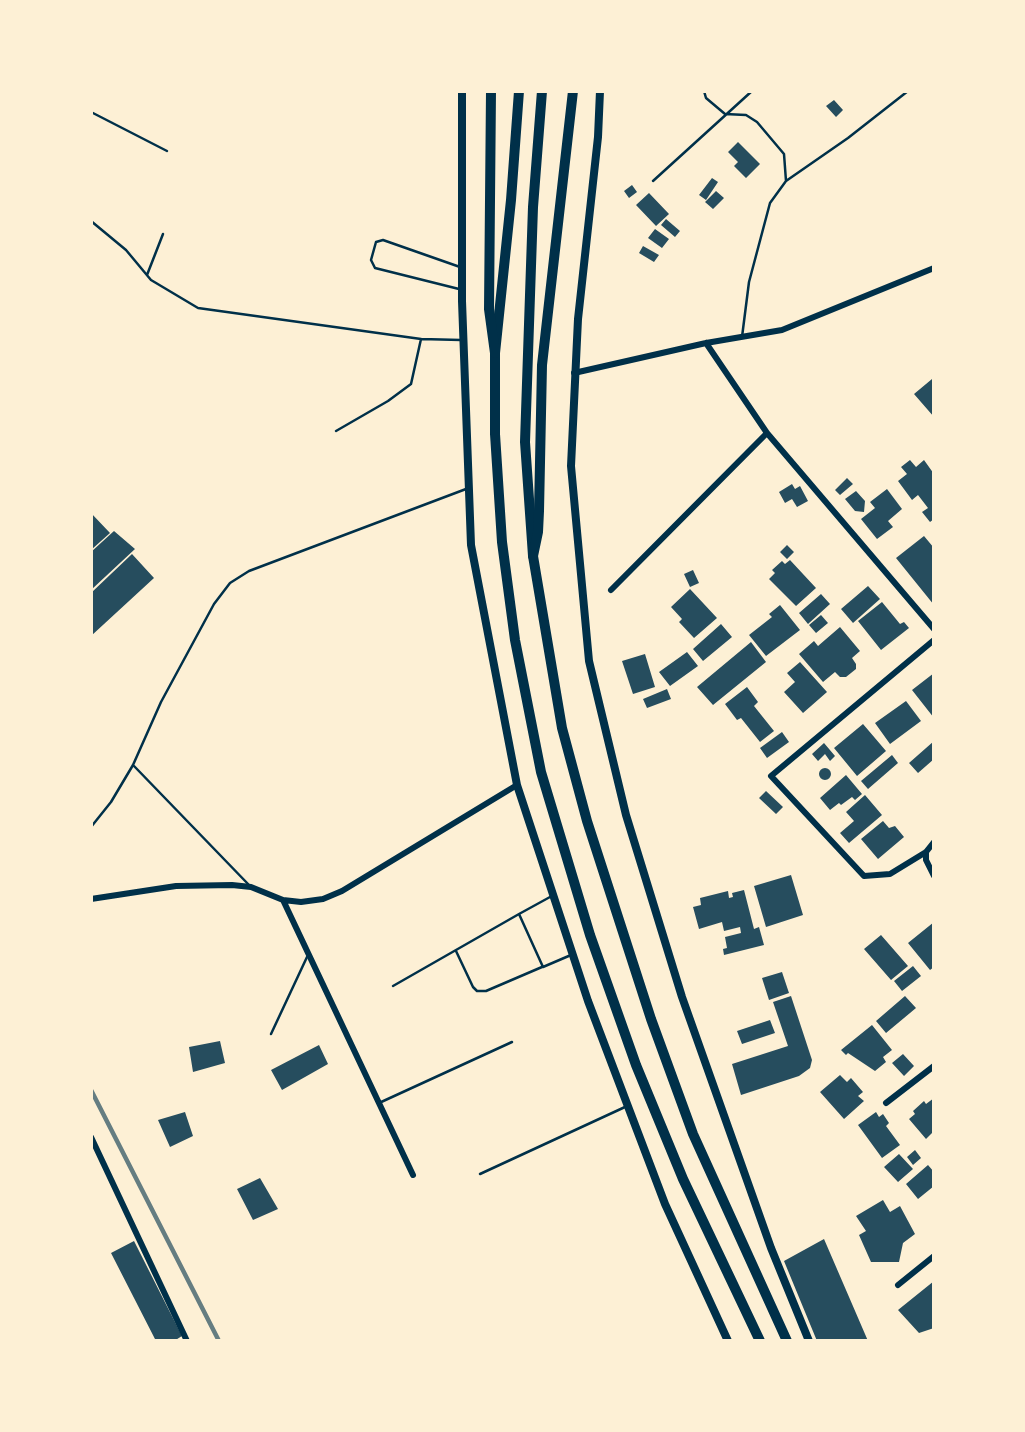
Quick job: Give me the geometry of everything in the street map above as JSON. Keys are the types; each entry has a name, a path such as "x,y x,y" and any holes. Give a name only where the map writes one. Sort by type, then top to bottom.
{"highway":[{"path":"491,91 489,309 495,353"},
{"path":"519,91 495,353 495,435 502,542 515,640 541,772 590,935 636,1065 683,1179 760,1341"},
{"path":"542,91 533,207 525,442 533,556 562,728 587,821 651,1019 693,1134 788,1341"},
{"path":"533,556 539,511 542,365 573,91"}],"street":[{"path":"462,91 462,290 471,545 517,785 572,954 665,1204 728,1341"},
{"path":"600,91 598,137 578,319 571,466 589,661 626,814 682,997 771,1248 809,1341"},
{"path":"574,373 706,343 782,330 933,271"},
{"path":"706,343 767,433 934,629"},
{"path":"611,590 767,433"},
{"path":"934,640 771,776 863,876 890,874 926,852 934,842"},
{"path":"91,899 176,886 232,885 251,887 283,900 301,902 323,899 342,891 517,785"},
{"path":"926,852 930,871 934,876"},
{"path":"283,900 413,1175"},
{"path":"887,1103 934,1066"},
{"path":"91,1138 187,1341"},
{"path":"898,1285 934,1256"}],"lane":[{"path":"704,91 706,98 725,114 746,115 757,122 784,154 786,181"},
{"path":"653,181 752,91"},
{"path":"741,337 750,282 770,203 786,181 848,138 908,91"},
{"path":"91,112 167,151"},
{"path":"91,222 126,250 151,280 198,308 421,339 464,340"},
{"path":"147,275 163,234"},
{"path":"462,268 383,240 376,242 371,260 375,268 462,290"},
{"path":"336,431 388,401 411,384 421,339"},
{"path":"91,827 111,802 133,765 161,702 214,604 230,583 249,571 451,493 469,489"},
{"path":"133,765 251,887"},
{"path":"393,986 553,896"},
{"path":"519,914 543,967"},
{"path":"456,951 477,991 486,991 572,954"},
{"path":"271,1034 309,954"},
{"path":"379,1103 512,1042"},
{"path":"480,1174 628,1106"}],"building":[{"path":"834,100 843,110 836,117 826,106"},
{"path":"738,142 760,164 746,178 734,166 738,162 728,152"},
{"path":"712,178 718,182 706,200 699,195"},
{"path":"632,185 637,192 629,198 624,191"},
{"path":"716,191 724,198 713,209 705,202"},
{"path":"649,193 669,214 656,226 636,205"},
{"path":"666,219 680,231 675,237 661,225"},
{"path":"655,229 669,239 662,248 648,238"},
{"path":"643,246 659,255 654,262 639,253"},
{"path":"932,379 934,381 934,417 914,394"},
{"path":"910,460 916,467 924,460 934,474 934,519 930,522 922,512 928,508 918,495 912,500 898,481 907,474 901,467"},
{"path":"847,478 853,484 840,495 835,490"},
{"path":"792,484 795,489 800,486 808,501 797,507 792,499 785,503 779,492"},
{"path":"887,489 902,509 888,521 893,527 877,539 861,519 875,508 870,502"},
{"path":"856,491 865,501 864,512 855,511 845,499"},
{"path":"91,513 110,533 91,550"},
{"path":"114,531 135,549 91,590 91,552"},
{"path":"924,536 934,548 934,605 896,558"},
{"path":"787,545 794,552 787,559 780,552"},
{"path":"132,554 154,578 91,636 91,593"},
{"path":"790,560 816,588 796,606 769,579 775,573 772,570 782,561 785,564"},
{"path":"693,570 699,583 690,587 684,574"},
{"path":"868,586 880,599 853,623 841,609"},
{"path":"690,589 717,618 694,638 679,622 682,619 671,607"},
{"path":"821,594 830,604 808,624 799,613"},
{"path":"882,602 900,624 904,622 909,628 881,650 858,621"},
{"path":"780,605 800,630 766,656 749,635 772,617 769,614"},
{"path":"821,615 828,623 816,633 809,625"},
{"path":"721,624 732,637 703,661 693,649"},
{"path":"840,627 860,651 852,658 856,669 846,677 840,677 835,672 823,682 799,654 814,641 818,646"},
{"path":"751,642 766,662 713,705 697,687"},
{"path":"687,652 698,666 670,686 659,672"},
{"path":"645,654 655,687 633,694 622,661"},
{"path":"800,662 827,692 803,713 784,692 795,682 787,673"},
{"path":"934,673 934,718 912,690"},
{"path":"747,687 758,702 754,706 774,731 760,742 741,718 737,720 725,704"},
{"path":"667,689 671,699 647,708 643,699"},
{"path":"906,701 921,721 890,744 875,723"},
{"path":"863,724 886,751 857,776 834,748"},
{"path":"782,732 789,742 767,758 760,748"},
{"path":"934,741 934,759 918,773 909,763"},
{"path":"824,743 835,756 830,761 825,754 818,761 812,754"},
{"path":"892,755 898,763 868,789 861,781"},
{"path":"825,768 831,774 825,780 819,774"},
{"path":"846,775 862,794 855,800 852,797 841,805 839,803 830,810 820,798"},
{"path":"766,791 783,807 776,814 759,798"},
{"path":"865,795 882,815 849,843 840,833 854,821 846,812"},
{"path":"883,821 889,828 895,826 904,837 878,859 861,839"},
{"path":"791,875 803,915 766,927 754,886"},
{"path":"744,890 754,929 759,927 764,945 724,955 723,949 727,948 725,937 741,933 740,927 724,931 722,922 699,929 693,907 701,905 700,898 728,891 729,898 733,897 732,893"},
{"path":"934,922 934,967 930,970 908,943"},
{"path":"881,935 908,966 891,980 864,949"},
{"path":"913,966 921,976 902,991 894,981"},
{"path":"782,972 789,993 769,1000 762,978"},
{"path":"791,996 812,1060 810,1068 799,1076 741,1095 732,1064 788,1046 773,1002"},
{"path":"905,996 916,1008 886,1033 876,1021"},
{"path":"770,1020 775,1033 742,1044 737,1031"},
{"path":"872,1025 892,1050 883,1057 886,1062 875,1071 841,1050"},
{"path":"220,1041 225,1063 193,1072 189,1047"},
{"path":"319,1045 328,1064 282,1090 271,1070"},
{"path":"903,1054 914,1066 904,1076 892,1063"},
{"path":"840,1075 847,1082 851,1078 863,1092 858,1096 864,1101 844,1119 820,1092"},
{"path":"934,1098 934,1131 926,1139 909,1119 924,1101 926,1104"},
{"path":"185,1112 193,1136 170,1147 158,1120"},
{"path":"876,1112 879,1117 883,1114 889,1123 886,1126 900,1145 882,1158 858,1125"},
{"path":"915,1150 921,1158 913,1165 907,1157"},
{"path":"899,1154 913,1169 898,1182 884,1167"},
{"path":"928,1165 934,1172 934,1186 918,1199 906,1184"},
{"path":"260,1178 278,1209 253,1220 237,1189"},
{"path":"883,1200 890,1212 900,1206 915,1234 903,1243 899,1262 871,1262 859,1235 866,1231 856,1216"},
{"path":"824,1239 868,1341 817,1341 784,1261"},
{"path":"134,1241 182,1336 174,1341 156,1341 111,1253"},
{"path":"934,1281 934,1328 919,1333 898,1310"}],"railway":[{"path":"91,1090 219,1341"}]}
